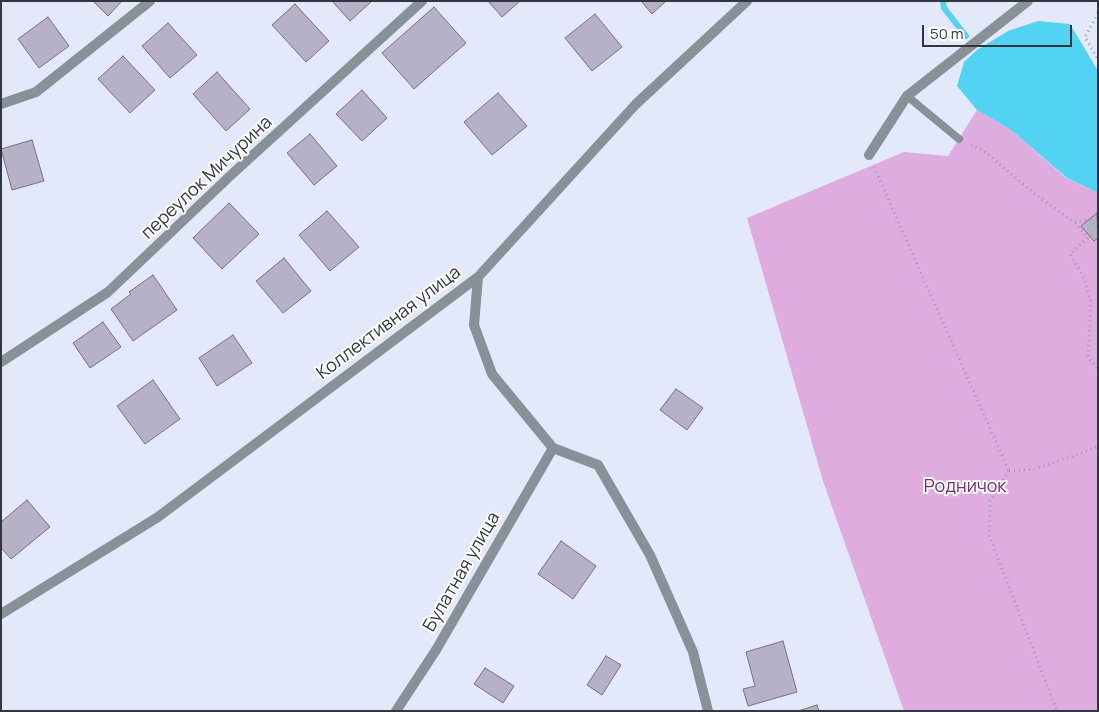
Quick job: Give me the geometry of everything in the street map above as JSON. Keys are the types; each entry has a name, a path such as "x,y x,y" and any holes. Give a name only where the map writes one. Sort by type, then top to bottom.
{"street":[{"path":"1,104 36,92 150,1"},
{"name":"переулок Мичурина","path":"1,362 108,292 230,176 422,1"},
{"name":"Коллективная улица","path":"1,614 158,517 478,277 636,104 747,1"},
{"path":"869,155 908,96 1028,1"},
{"path":"478,277 474,325 492,374 553,448 598,465 650,555 693,652 708,711"},
{"name":"Булатная улица","path":"396,711 436,650 553,448"}],"lane":[{"path":"908,96 959,139"}],"path":[{"path":"1098,13 1085,37 1098,59"},
{"path":"959,139 984,151 1036,195 1074,222 1088,238 1070,254 1084,278 1091,302 1088,357 1098,369"},
{"path":"869,155 1010,471"},
{"path":"1074,222 1089,219 1098,229"},
{"path":"1010,471 1035,469 1098,446"},
{"path":"1010,471 990,501 989,535 1057,711"}],"green space":[{"name":"Родничок","path":"977,110 1011,130 1066,178 1098,193 1098,214 1082,226 1094,241 1098,238 1098,711 904,711 823,481 747,218 904,152 948,156"}],"water":[{"path":"1038,21 1070,24 1098,71 1098,193 1067,178 1011,130 977,110 957,86 964,62 977,50 1008,31"}],"building":[{"path":"93,1 122,1 108,16"},
{"path":"332,1 372,1 350,21"},
{"path":"488,1 520,1 502,17"},
{"path":"641,1 666,1 652,14"},
{"path":"295,4 329,41 306,62 272,25"},
{"path":"434,7 466,43 414,89 382,53"},
{"path":"595,14 622,47 592,71 565,38"},
{"path":"48,17 69,46 39,68 18,39"},
{"path":"168,23 197,55 170,78 142,46"},
{"path":"123,56 155,90 130,113 98,79"},
{"path":"217,72 250,109 226,131 193,94"},
{"path":"362,90 387,118 362,141 336,114"},
{"path":"498,93 527,126 492,155 464,122"},
{"path":"310,134 337,166 314,185 287,153"},
{"path":"32,140 44,181 12,190 1,149"},
{"path":"229,203 259,234 222,269 193,238"},
{"path":"327,211 359,247 330,271 299,235"},
{"path":"1097,213 1098,238 1094,241 1081,226"},
{"path":"284,258 311,291 283,313 256,281"},
{"path":"153,275 177,310 133,341 111,309 131,294 129,292"},
{"path":"103,322 121,347 90,368 73,343"},
{"path":"233,335 252,363 217,386 199,358"},
{"path":"153,380 180,419 145,444 117,406"},
{"path":"676,389 703,408 687,430 660,410"},
{"path":"27,500 50,527 11,559 1,548 1,522"},
{"path":"561,541 596,566 573,599 538,574"},
{"path":"783,641 797,692 748,706 743,689 755,686 746,652"},
{"path":"606,656 621,665 602,695 587,685"},
{"path":"485,668 514,686 503,703 474,684"},
{"path":"817,705 819,711 798,711"}],"waterway":[{"path":"943,1 944,8 966,36"}]}
